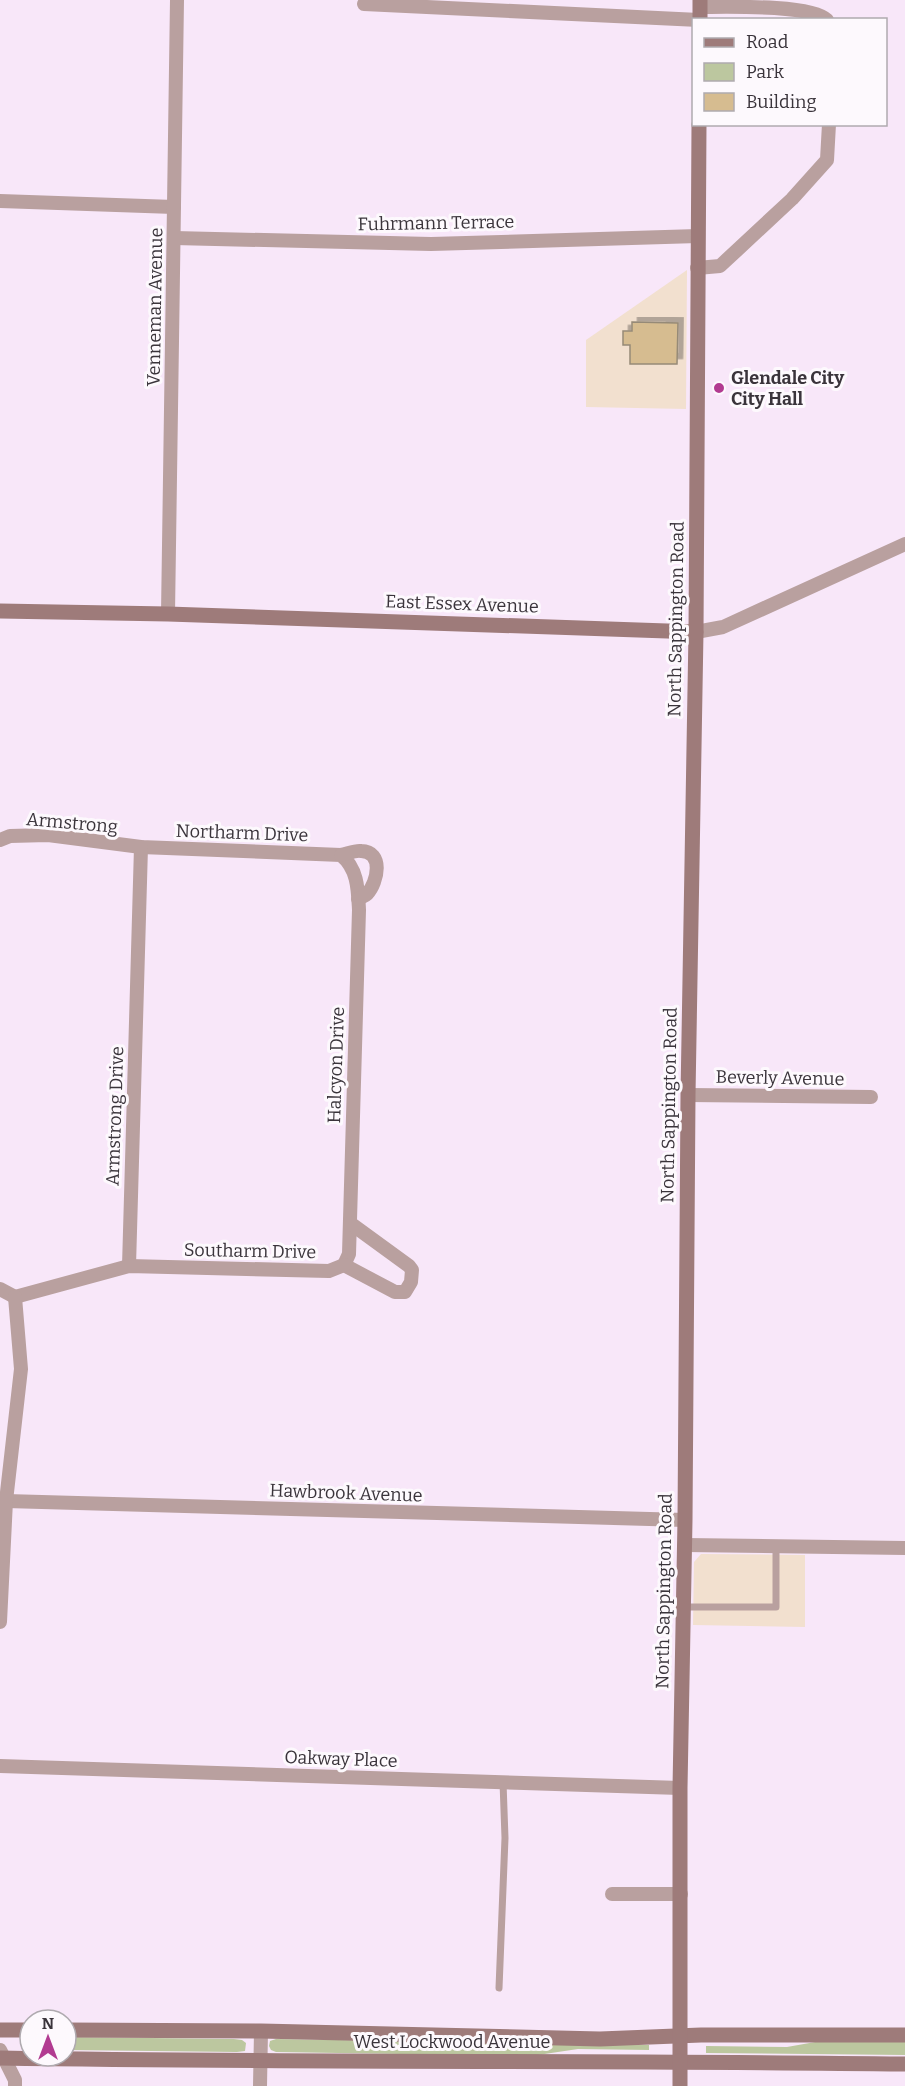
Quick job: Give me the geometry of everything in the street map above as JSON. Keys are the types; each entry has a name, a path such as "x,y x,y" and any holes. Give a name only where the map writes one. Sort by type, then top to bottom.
{"street":[{"name":"Venneman Avenue","path":"168,614 177,0"},
{"path":"364,4 700,11 804,10 822,15 824,18"},
{"name":"North Sappington Road","path":"680,2086 680,1788 696,632 699,126"},
{"path":"698,268 720,266 792,199 827,160 829,126"},
{"path":"0,201 174,207"},
{"name":"Fuhrmann Terrace","path":"174,238 431,244 698,236"},
{"name":"East Essex Avenue","path":"0,611 168,614 696,632 723,627 905,544"},
{"name":"Armstrong","path":"0,840 10,836 48,835 141,847"},
{"name":"Northarm Drive","path":"141,847 346,861 360,850 375,858 377,873 367,894 358,899"},
{"name":"Armstrong Drive","path":"129,1266 141,847"},
{"name":"Halcyon Drive","path":"344,1265 349,1254 358,899 356,875 346,861"},
{"name":"Beverly Avenue","path":"688,1095 871,1097"},
{"path":"344,1265 395,1292 405,1292 411,1282 412,1270 409,1266 350,1223"},
{"name":"Southarm Drive","path":"129,1266 329,1271 344,1265"},
{"path":"0,1289 15,1297 129,1266"},
{"path":"0,1622 6,1501 21,1369 15,1297"},
{"name":"Hawbrook Avenue","path":"6,1501 685,1520"},
{"path":"685,1545 905,1548"},
{"name":"Oakway Place","path":"0,1767 680,1788"},
{"path":"612,1894 681,1894"},
{"path":"0,2030 18,2030"},
{"name":"West Lockwood Avenue","path":"78,2030 261,2031 600,2039 701,2034 905,2035"},
{"path":"260,2086 261,2031"},
{"path":"1,2055 15,2080 15,2086"},
{"name":"West Lockwood Avenue","path":"1,2055 260,2062 680,2061 905,2064"}],"lane":[{"path":"684,1607 777,1607 777,1546"},
{"path":"499,1988 505,1838 502,1782"}],"shaded area":[{"path":"687,270 686,409 586,407 586,340"},
{"path":"701,1554 805,1555 805,1627 693,1625 694,1562"}],"green space":[{"path":"78,2037 242,2040 246,2043 245,2051 78,2050"},
{"path":"276,2039 649,2045 649,2050 578,2049 531,2056 276,2052 269,2046 270,2041"},
{"path":"832,2039 905,2039 905,2055 706,2053 706,2046 787,2047"}],"building":[{"path":"632,322 678,323 677,364 630,364 630,345 623,345 623,331 632,331"}],"place":[{"name":"Glendale City City Hall","path":"719,388"}]}
